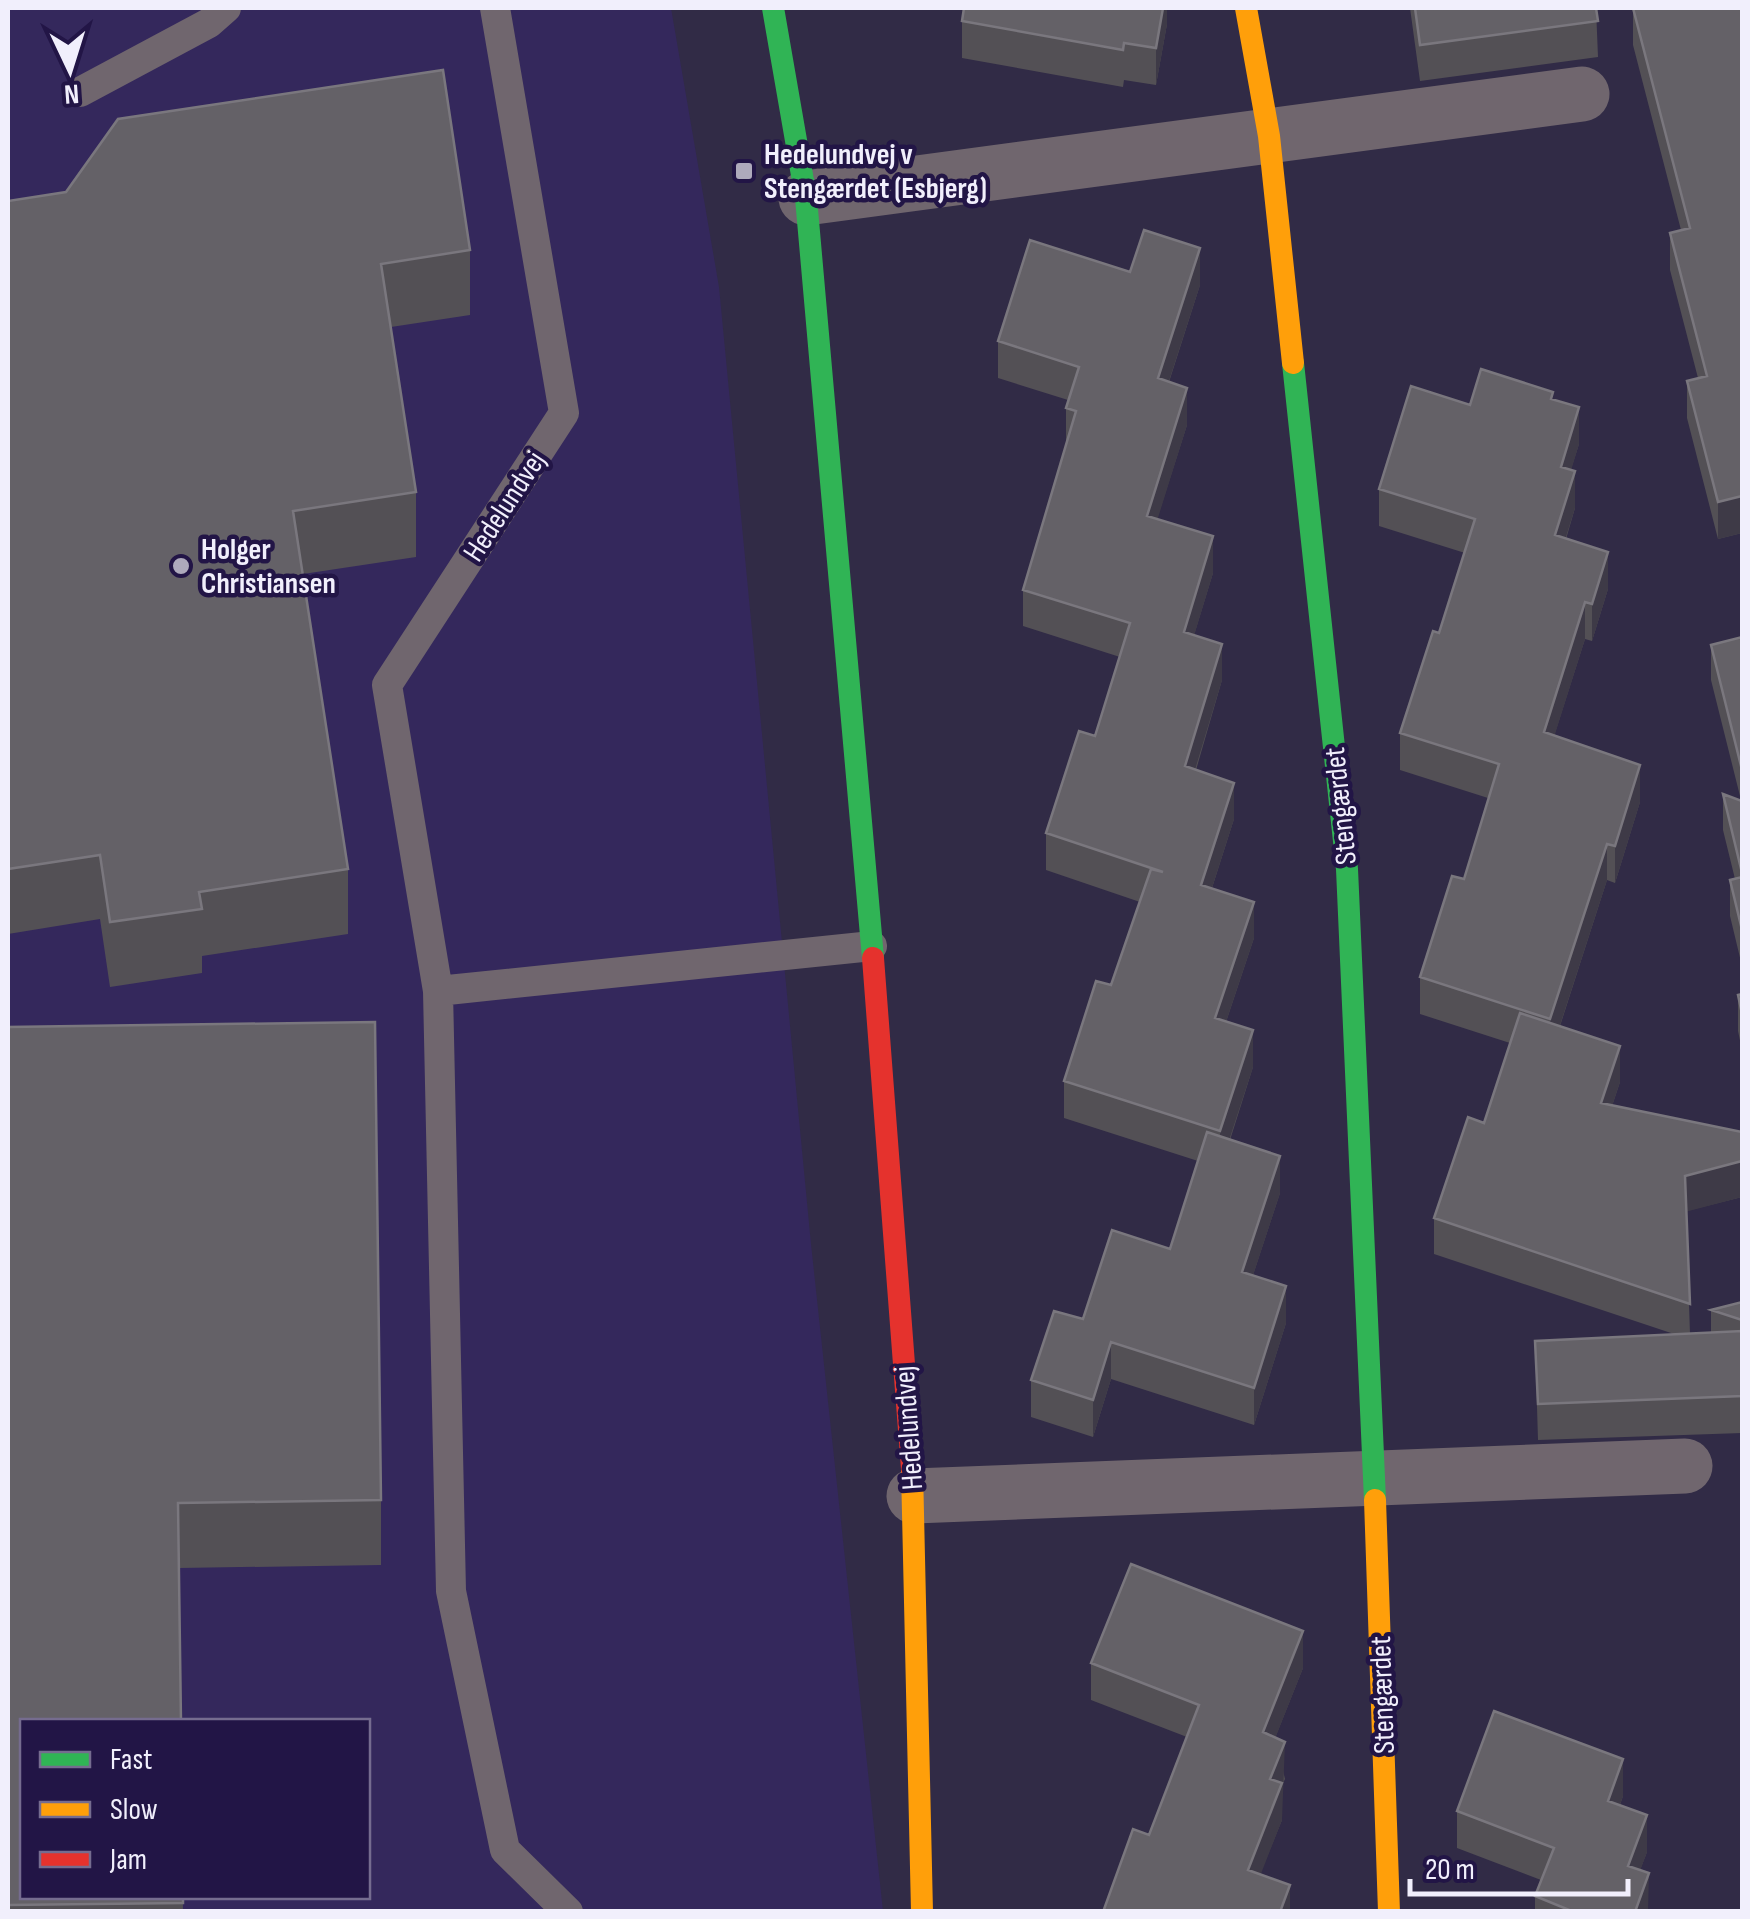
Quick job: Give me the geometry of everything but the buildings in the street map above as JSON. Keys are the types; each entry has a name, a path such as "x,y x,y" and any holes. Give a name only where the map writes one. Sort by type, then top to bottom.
{"street":[{"name":"Hedelundvej","path":"773,8 806,198 872,946 914,1496 922,1912"},
{"name":"Stengærdet","path":"1246,8 1268,136 1347,869 1389,1912"},
{"path":"806,198 1582,94"},
{"path":"914,1496 1684,1466"}],"lane":[{"path":"80,92 208,23 226,8"},
{"name":"Hedelundvej","path":"494,8 564,413 388,686 438,990 451,1592 506,1850 568,1912"},
{"path":"438,990 872,946"}],"shaded area":[{"path":"8,8 671,8 719,287 811,1244 883,1911 8,1912"}],"traffic: fast":[{"path":"773,8 806,198 873,958"},
{"path":"1293,363 1347,869 1375,1500"}],"traffic: slow":[{"path":"1246,8 1269,136 1293,363"},
{"path":"912,1469 922,1912"},
{"path":"1375,1500 1389,1912"}],"traffic: jam":[{"path":"873,958 912,1469"}],"place":[{"name":"Hedelundvej v Stengærdet (Esbjerg)","path":"744,171"},
{"name":"Holger Christiansen","path":"181,566"}]}
